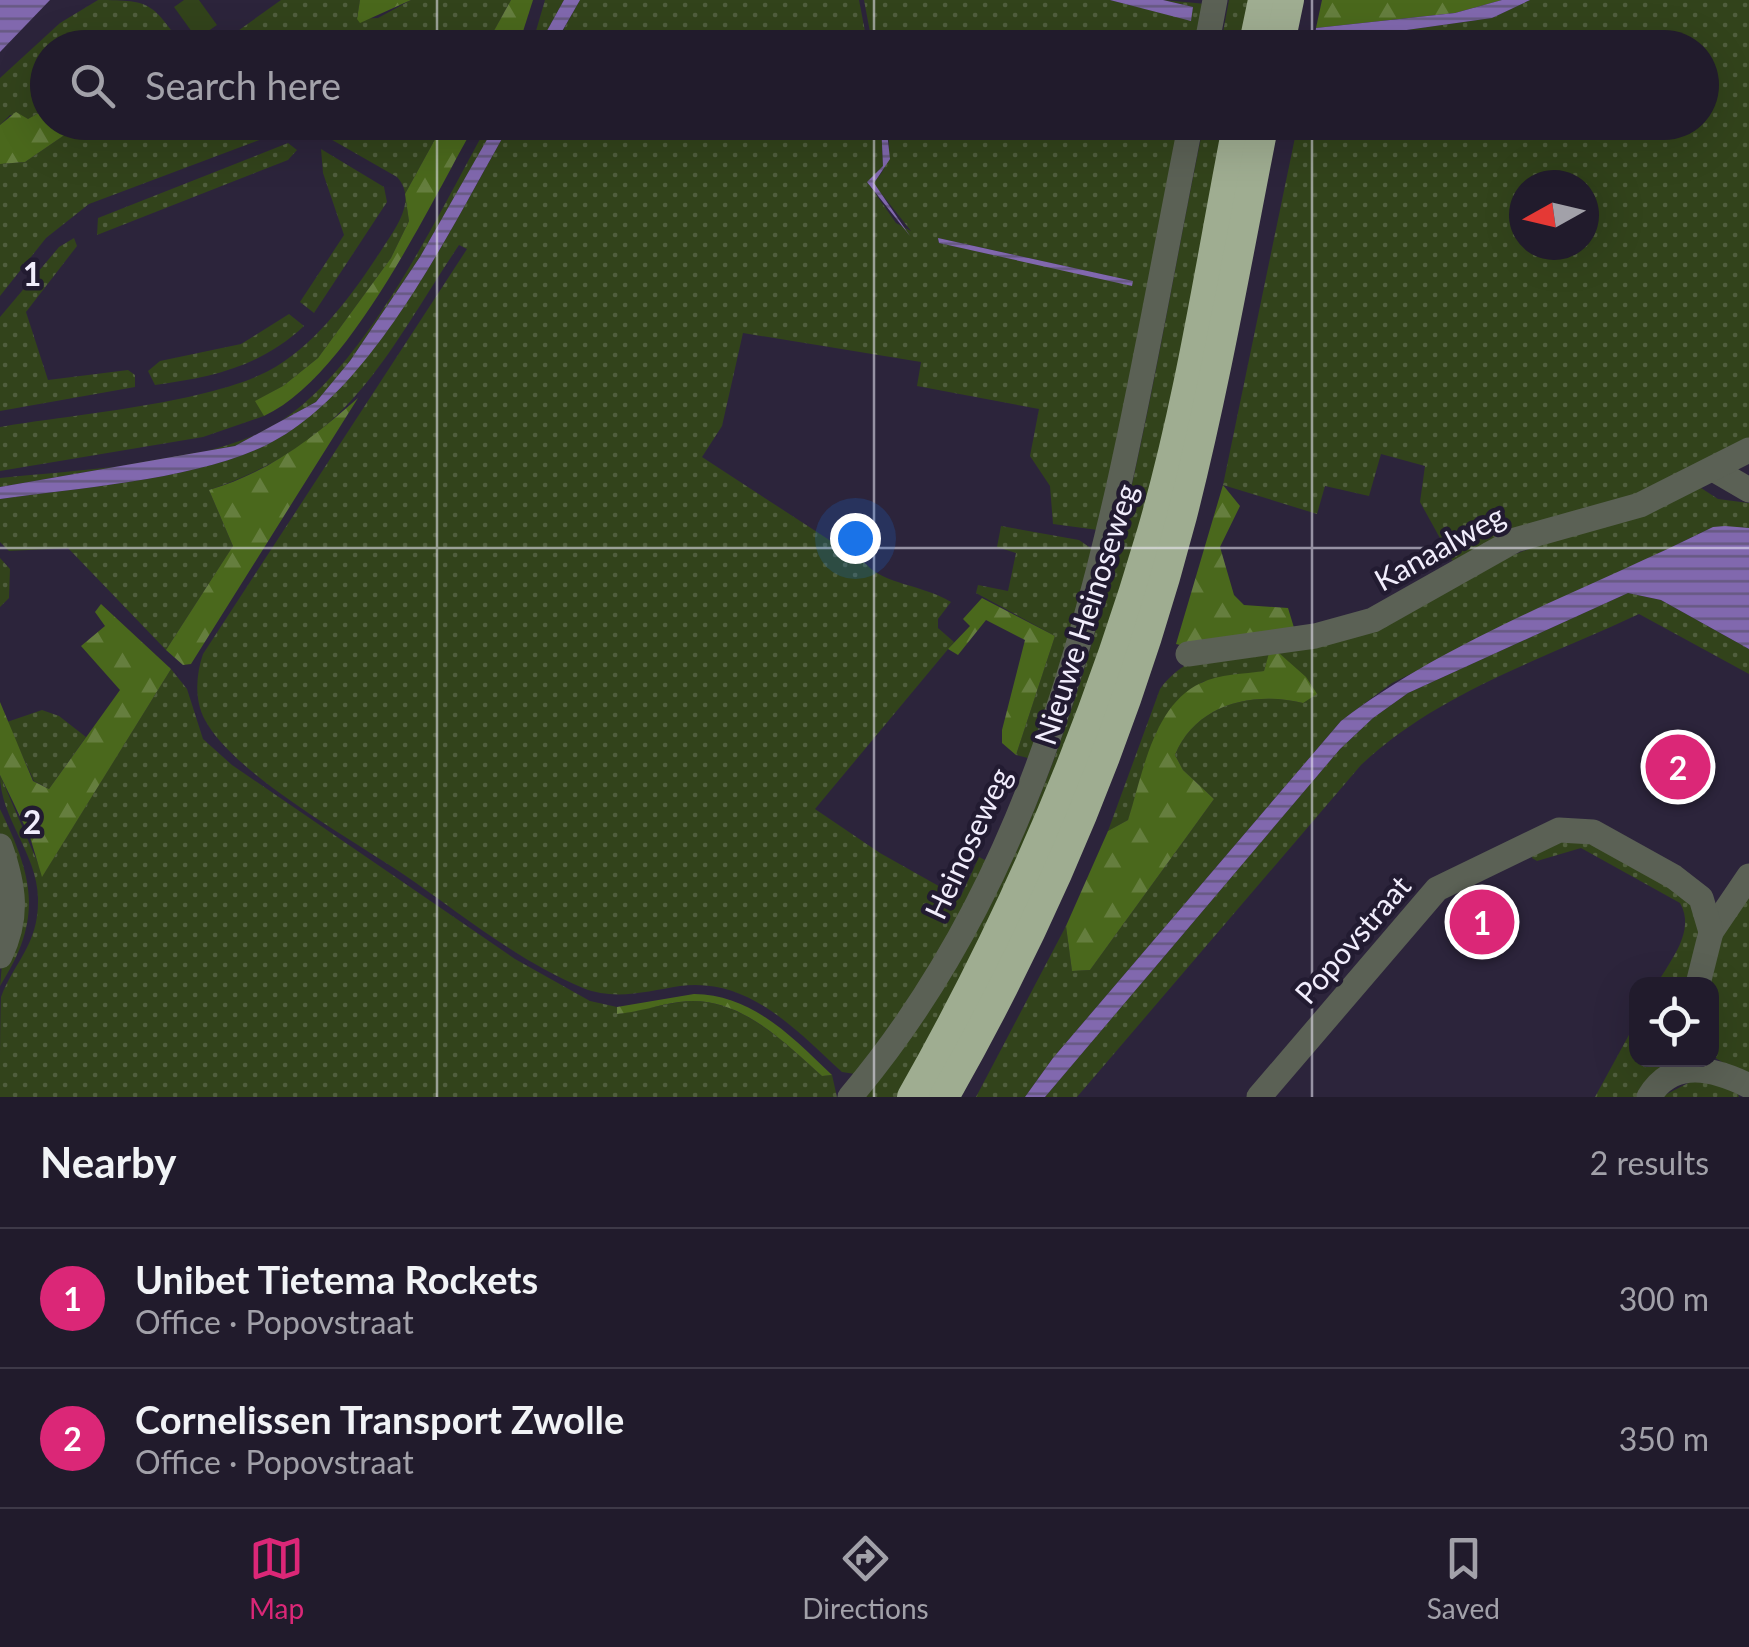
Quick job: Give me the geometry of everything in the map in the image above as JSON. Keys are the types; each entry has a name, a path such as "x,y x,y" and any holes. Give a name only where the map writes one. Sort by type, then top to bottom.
{"highway":[{"path":"1257,30 1263,0"},
{"path":"1282,30 1288,0"},
{"name":"Nieuwe Heinoseweg","path":"912,1097 987,961 1033,862 1116,645 1153,528 1183,405 1235,140"},
{"name":"Nieuwe Heinoseweg","path":"944,1097 1058,871 1139,659 1186,496 1260,140"}],"street":[{"path":"1210,30 1216,0"},
{"name":"Heinoseweg","path":"850,1097 901,1034 969,921 999,861 1072,670 1115,507 1187,140"},
{"name":"Kanaalweg","path":"1188,654 1315,636 1374,620 1515,540 1640,505 1749,450"},
{"path":"1713,469 1749,490"},
{"name":"Popovstraat","path":"1259,1097 1438,889 1559,830 1594,832 1685,884 1707,908 1711,932"},
{"path":"0,846 14,889 15,909 0,956"},
{"path":"1700,977 1711,932 1749,876"},
{"path":"1648,1097 1671,1075 1689,1067"},
{"path":"1703,1067 1746,1085"}],"green space":[{"path":"98,0 130,1 150,7 171,30 52,30"},
{"path":"184,0 199,0 217,25 210,30 191,30 174,7"},
{"path":"281,0 360,0 357,19 378,18 411,0 511,0 494,30 239,30"},
{"path":"360,0 411,0 360,23"},
{"path":"511,0 533,0 523,30 494,30"},
{"path":"545,0 564,0 547,30 536,30"},
{"path":"580,0 859,0 865,30 563,30"},
{"path":"864,0 1110,0 1190,20 1193,7 1163,0 1206,4 1201,30 870,30"},
{"path":"1229,0 1254,0 1249,30 1223,30"},
{"path":"1322,0 1502,0 1455,13 1316,28"},
{"path":"1530,0 1749,0 1749,445 1680,483 1456,567 1420,502 1425,466 1381,454 1369,496 1325,486 1317,514 1223,485 1294,140 1719,140 1719,30 1407,30 1492,18"},
{"path":"30,50 30,118 10,115 0,125 0,78"},
{"path":"16,112 28,119 30,140 57,140 25,162 0,164 0,125"},
{"path":"57,140 259,140 89,204 46,238 0,296 0,164 25,162"},
{"path":"332,140 435,140 405,194 397,177"},
{"path":"435,140 467,140 385,285 356,327 327,365 296,395 264,416 255,401 283,386 318,358 391,258 409,221 405,194"},
{"path":"480,140 487,140 420,257 350,361 316,402 235,446 202,452 255,435 292,413 327,381 390,298"},
{"path":"501,140 882,140 883,166 868,183 896,223 911,231 873,183 884,169 889,140 1178,140 1098,530 1053,524 1050,486 1030,456 1039,409 917,386 921,362 743,333 722,426 702,457 874,571 951,602 938,619 938,628 954,642 815,809 880,853 960,898 979,857 987,861 952,940 855,1074 842,1072 770,1010 728,990 705,985 607,994 583,988 535,964 266,783 220,741 205,720 197,687 203,654 467,249 459,245 383,361 330,422 297,448 209,490 233,546 166,650 68,548 9,551 0,542 0,499 200,468 260,448 300,424 338,390 373,350 435,257","holes":["938,238 1132,281 1132,285 939,243"]},
{"path":"1201,140 1227,140 1155,481 1061,772 902,1097 860,1097 941,987 970,940 1029,823 1096,628 1144,426"},
{"path":"288,143 297,150 288,160 97,235 98,218"},
{"path":"321,149 384,187 387,202 314,313 300,302 344,235 323,173"},
{"path":"405,195 409,221 391,258 318,358 283,386 256,401 264,416 203,437 0,471 0,427 183,398 251,379 277,366 308,342 350,295 394,230 403,212"},
{"path":"74,238 77,246 26,312 48,380 128,370 135,375 135,387 0,411 0,317 59,247"},
{"path":"289,314 304,326 253,361 216,374 155,385 148,371 160,361 241,344"},
{"path":"358,398 191,664 183,665 166,650 233,546 209,490 251,474 289,453"},
{"path":"122,466 0,487 0,478"},
{"path":"1695,484 1718,499 1749,503 1749,528 1713,527 1392,683 1341,721 1053,1058 1025,1097 976,1097 1066,926 1072,971 1090,970 1214,799 1183,770 1175,755 1184,738 1197,724 1228,705 1265,699 1303,703 1271,648 1264,671 1202,682 1157,731 1128,820 1108,831 1160,689 1173,675 1199,660 1259,650 1329,626"},
{"path":"1223,485 1240,506 1220,547 1234,595 1244,605 1288,608 1295,631 1192,648 1176,644"},
{"path":"1001,526 1079,540 1095,551 1032,759 1016,755 1055,636 976,593 978,585 1008,591 1016,553 997,547"},
{"path":"0,558 10,569 9,598 0,607"},
{"path":"1628,593 1661,600 1749,649 1749,674 1639,614 1493,679 1424,717 1361,765 1077,1097 1045,1097 1340,749 1373,718 1408,693"},
{"path":"982,598 1055,636 1016,755 1002,743 1002,730 1025,640 986,620 958,655 948,649 970,626 963,619"},
{"path":"101,604 171,669 42,877 30,837 0,775 0,702 33,781 49,789 120,690 81,646 105,626 95,612"},
{"path":"1271,646 1306,677 1317,694 1303,703 1265,699 1228,705 1197,724 1184,738 1175,755 1183,770 1214,799 1090,970 1072,971 1066,926 1108,831 1128,820 1152,742 1171,707 1185,693 1208,680 1264,671"},
{"path":"171,669 187,689 203,739 232,765 515,959 590,1001 617,1007 618,1014 701,1001 740,1013 775,1035 822,1076 832,1075 837,1097 0,1097 1,997 35,928 38,898 32,866 6,806 0,775 43,875"},
{"path":"42,710 59,716 86,737 49,789 34,781 7,722"},
{"path":"0,809 20,856 29,898 23,939 0,986 12,858 0,833"},
{"path":"1563,838 1581,838 1684,893 1702,926 1691,977 1661,977 1683,934 1684,913 1680,903 1581,848 1537,861 1532,852"},
{"path":"1749,884 1749,1078 1719,1060 1719,977 1709,977 1721,931"},
{"path":"694,994 715,996 753,1010 786,1032 832,1075 822,1076 758,1022 720,1005 679,1002 617,1014 617,1007"},
{"path":"1629,1035 1629,1067 1669,1067 1639,1097 1595,1097"},
{"path":"1696,1079 1736,1089 1739,1097 1661,1097"}],"shaded area":[{"path":"0,0 50,0 0,52"},
{"path":"564,0 580,0 563,30 547,30"},
{"path":"1110,0 1163,0 1193,7 1191,21"},
{"path":"1502,0 1530,0 1492,18 1407,30 1316,30 1316,28 1455,13"},
{"path":"487,140 501,140 405,305 338,391 300,424 260,448 200,468 0,499 0,487 235,446 316,402 350,361 420,257"},
{"path":"882,140 888,140 890,159 874,183 910,236 867,182 883,166"},
{"path":"938,238 1133,281 1132,286 939,243"},
{"path":"1713,527 1749,528 1749,649 1661,600 1628,593 1408,693 1340,749 1045,1097 1025,1097 1053,1058 1341,721 1383,691 1474,639"}],"place":[{"name":"Cornelissen Transport Zwolle","path":"1678,767"},
{"name":"Unibet Tietema Rockets","path":"1482,922"}]}
